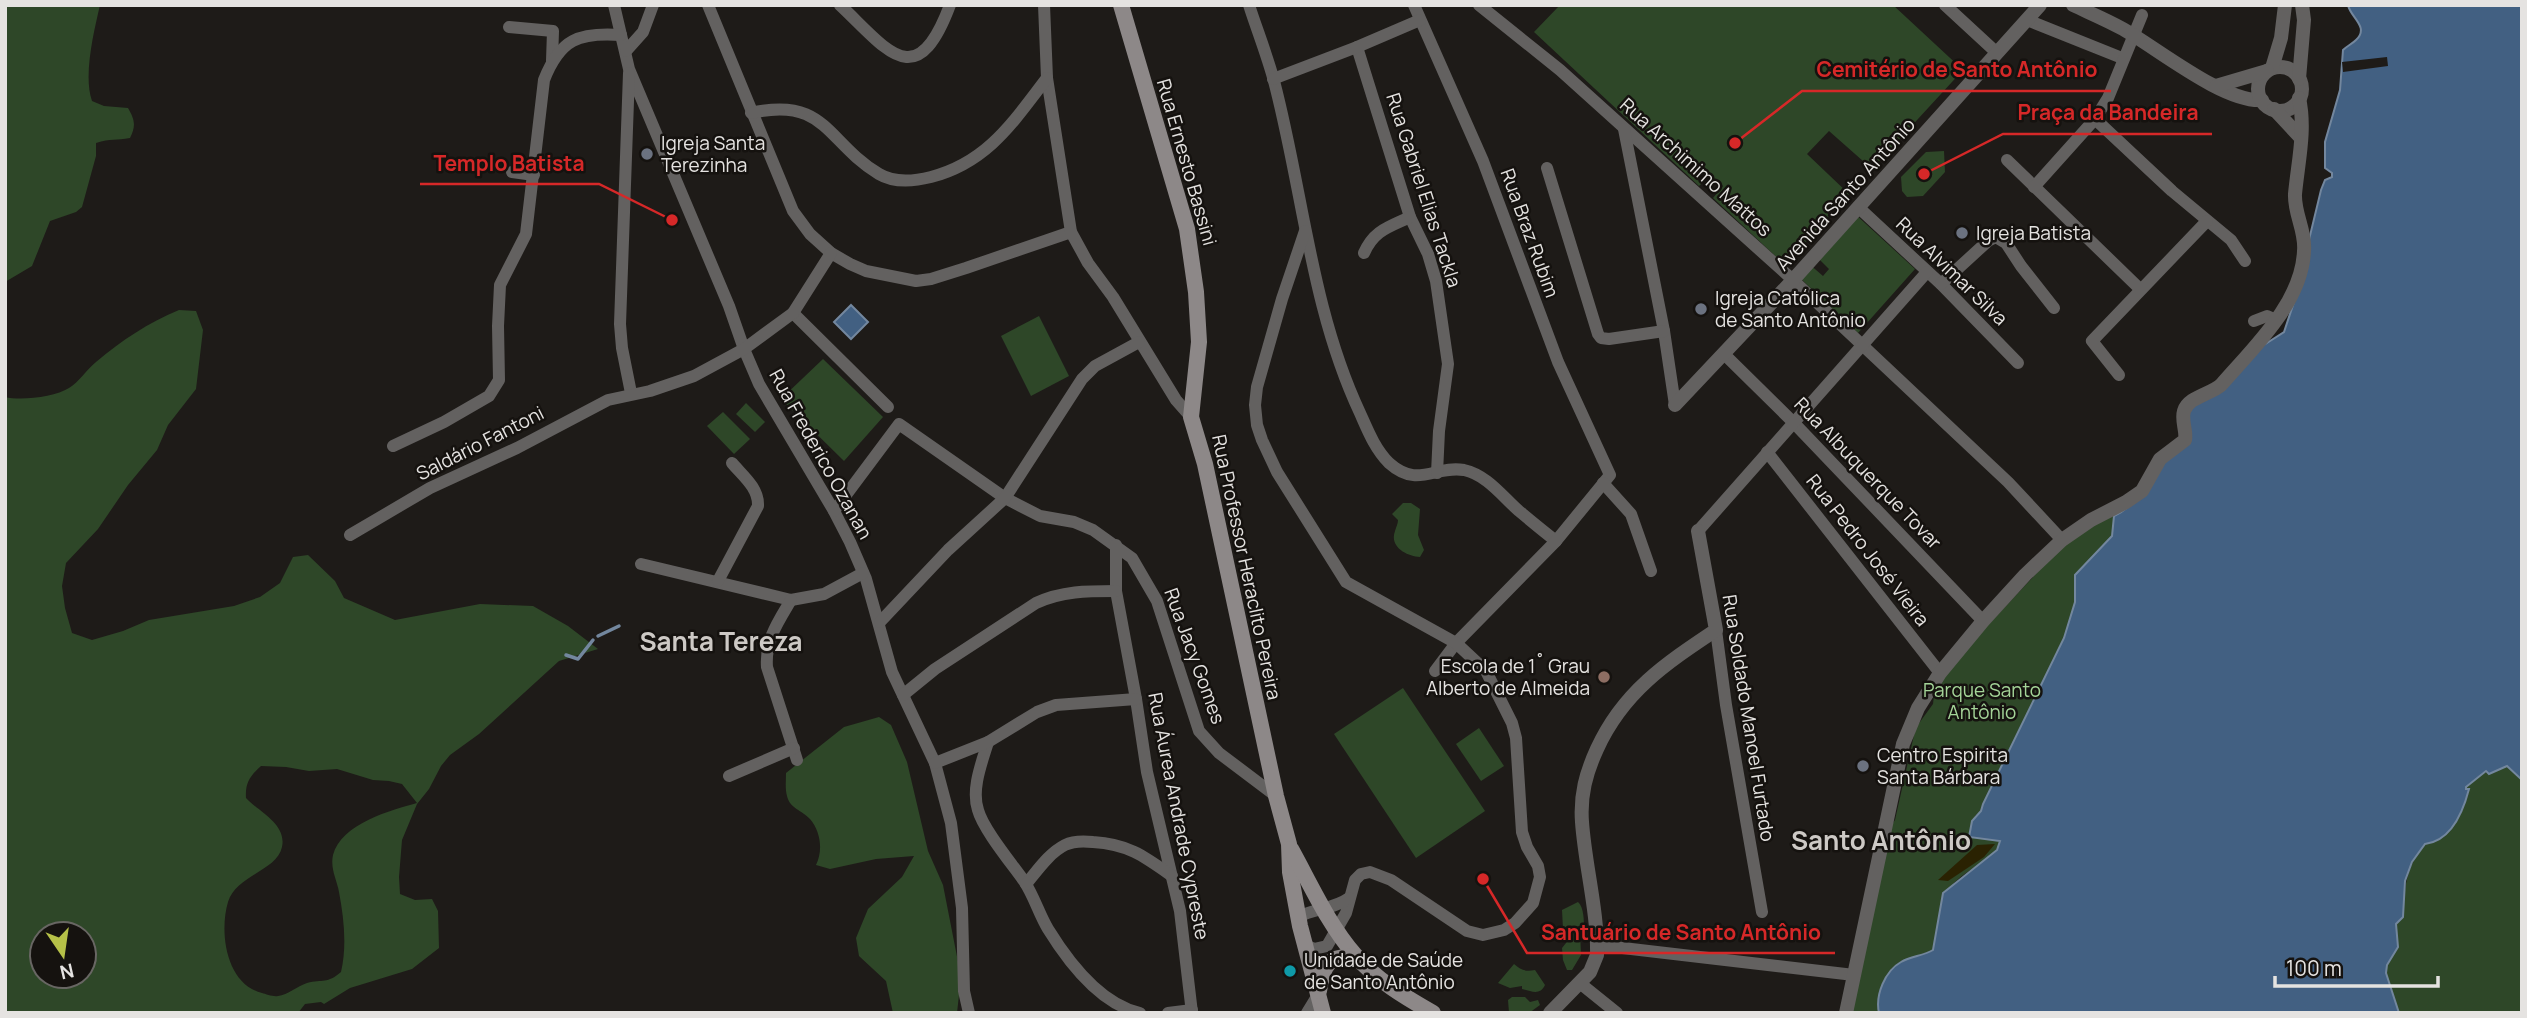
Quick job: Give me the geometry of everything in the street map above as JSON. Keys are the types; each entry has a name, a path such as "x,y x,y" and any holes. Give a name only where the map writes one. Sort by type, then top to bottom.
{"main road":[{"name":"Rua Ernesto Bassini","path":"1121,5 1184,217 1192,254 1199,342 1191,417"},
{"name":"Rua Professor Heraclito Pereira","path":"1191,417 1205,464 1276,796 1289,844 1290,872 1298,916 1323,1013"},
{"path":"1289,844 1322,908 1356,957 1395,990 1433,1013"},
{"path":"1318,995 1325,965 1342,956 1356,957"}],"street":[{"name":"Rua Frederico Ozanan","path":"614,5 629,69 729,306 744,349 759,384 834,511 863,573 880,622 892,672 936,764 951,822 962,908 964,990 969,1013"},
{"path":"626,51 643,32 653,5"},
{"path":"708,5 793,211 810,234 831,253 866,271 916,281 942,276 1071,232"},
{"path":"840,5 880,45 894,55 905,58 928,48 937,38 950,5"},
{"name":"Rua Professor Heraclito Pereira","path":"1044,5 1047,78 1071,232 1176,400 1191,417"},
{"path":"1248,5 1273,79 1319,291 1343,373 1372,440 1388,461 1408,475 1422,476 1461,470 1474,473 1556,541"},
{"name":"Rua Braz Rubim","path":"1414,5 1483,161 1558,362 1606,479 1631,514 1651,571"},
{"name":"Rua Archimimo Mattos","path":"1479,5 1560,70 1793,280 2008,482 2062,540"},
{"path":"1945,5 1997,53"},
{"name":"Avenida Santo Antônio","path":"1675,405 1793,280 2040,5"},
{"path":"2073,5 2133,35 2242,99 2288,108 2299,98"},
{"path":"2285,5 2281,38 2270,70 2259,84 2259,94 2301,138"},
{"path":"1846,1013 1903,744 1918,708 1940,673 2025,575 2062,540 2142,491 2160,459 2185,440 2184,410 2221,385 2276,320 2293,292 2305,243 2295,209 2302,116 2299,79 2304,20 2302,5"},
{"path":"2034,187 2095,119 2108,98 2122,58 2142,15"},
{"path":"1273,79 1420,20"},
{"path":"2027,20 2122,58"},
{"path":"509,27 553,31 552,61"},
{"path":"393,446 444,422 489,396 495,388 499,380 500,285 526,234 544,80 552,61 566,44 596,33 621,35"},
{"name":"Rua Gabriel Elias Tackla","path":"1357,47 1410,217 1428,254 1436,281 1448,364 1439,431 1437,473"},
{"path":"629,69 620,324 622,348 632,393"},
{"path":"2216,86 2270,70 2288,69 2299,79"},
{"path":"751,113 772,108 792,109 810,115 881,175 906,181 953,171 985,151 1047,78"},
{"path":"2095,119 2231,240 2245,261"},
{"path":"1624,128 1664,331 1675,405"},
{"path":"2007,160 2140,289"},
{"path":"1547,168 1601,338 1664,331"},
{"path":"512,172 534,175"},
{"name":"Rua Alvimar Silva","path":"1858,207 1941,284 2018,363"},
{"path":"1364,253 1370,239 1381,230 1410,217"},
{"path":"2119,375 2092,341 2207,221"},
{"path":"1306,232 1282,299 1256,387 1257,425 1277,472 1340,576 1353,587 1456,643 1486,671 1512,723 1519,754 1522,832 1541,877 1533,903 1515,923 1496,933 1483,935 1467,931 1406,888 1370,872 1361,874 1355,880 1346,913 1326,946 1314,949 1306,945"},
{"path":"1941,284 1988,241 1996,237 2006,243 2054,308"},
{"path":"831,253 793,313 888,407"},
{"path":"1698,531 1927,272"},
{"name":"Saldário Fantoni","path":"349,535 430,488 517,449 608,400 650,391 694,376 744,349 793,313"},
{"path":"2255,321 2267,316 2276,320"},
{"path":"880,622 948,550 1004,498 1082,379 1095,366 1139,342"},
{"name":"Rua Albuquerque Tovar","path":"1724,354 1793,422 1983,621"},
{"name":"Rua Jacy Gomes","path":"834,511 899,424 1004,498 1040,516 1093,530 1132,558 1157,601 1199,731 1219,753 1276,796"},
{"name":"Rua Pedro José Vieira","path":"1767,452 1940,673"},
{"path":"718,581 758,506 754,488 732,463"},
{"path":"1435,671 1456,643 1556,541 1606,479"},
{"name":"Rua Soldado Manoel Furtado","path":"1698,531 1762,912"},
{"name":"Rua Áurea Andrade Cypreste","path":"1116,545 1115,592 1147,772 1185,944 1192,1011"},
{"path":"641,564 791,600 824,594 863,573"},
{"path":"903,695 935,669 1036,603 1070,592 1115,592"},
{"path":"729,776 795,754 767,667 766,654 771,634 791,600"},
{"path":"1556,1011 1581,984 1595,963 1597,945 1581,817 1583,787 1590,764 1606,730 1629,697 1658,670 1716,630"},
{"path":"936,764 988,742 1037,712 1055,705 1136,699"},
{"path":"988,742 976,791 978,811 1026,884 1048,928 1077,968 1111,1002 1140,1013"},
{"path":"1026,884 1048,859 1066,845 1084,841 1118,844 1172,876"},
{"path":"1298,916 1339,905 1349,898"},
{"path":"1597,945 1854,975"},
{"path":"1581,984 1617,1013"},
{"path":"1307,1013 1318,995"},
{"path":"1168,1013 1192,1011"}],"green space":[{"path":"5,5 100,5 89,66 92,101 104,106 128,108 134,123 130,138 96,143 96,156 82,207 76,212 50,221 32,266 5,282"},
{"path":"1560,5 1893,5 1963,70 1872,169 1829,131 1807,154 1849,194 1785,265 1713,198 1723,186 1710,175 1699,186 1534,32"},
{"path":"1944,151 1945,172 1923,196 1907,197 1902,191 1901,177 1926,152"},
{"path":"1854,213 1915,269 1858,333 1797,275 1808,263 1823,276 1829,269 1815,255"},
{"path":"179,310 196,311 203,330 196,389 168,425 157,450 128,485 98,529 66,563 62,586 72,633 92,640 149,620 234,606 260,597 280,583 293,557 308,555 335,581 344,598 395,620 480,604 533,606 568,626 598,649 559,661 479,734 450,755 417,804 402,840 400,894 415,900 432,899 438,911 439,948 412,969 350,988 324,1004 305,1004 298,1013 5,1013 5,397 20,399 63,391 116,346 146,326","holes":["261,766 309,771 337,769 373,780 402,784 417,803 368,820 338,844 332,865 343,922 344,952 341,972 328,980 307,983 276,996 250,988 240,979 228,955 224,928 225,914 232,893 239,885 273,862 282,847 282,839 276,825 246,798 249,780"]},
{"path":"1039,316 1069,376 1031,396 1001,336"},
{"path":"823,359 883,417 844,461 781,399"},
{"path":"746,403 765,422 755,432 736,414"},
{"path":"723,412 750,439 734,454 707,426"},
{"path":"1403,503 1411,503 1420,509 1418,535 1424,550 1420,557 1400,550 1395,542 1398,520 1392,514"},
{"name":"Parque Santo Antônio","path":"2114,516 2112,536 2075,575 2076,602 2064,638 1981,811 1975,816 2001,841 1997,849 1954,883 1941,911 1933,950 1903,962 1890,973 1881,987 1879,1013 1852,1013 1888,830 1895,820 1914,735 1917,726 1933,704 1935,687 1944,672 2063,545 2107,517"},
{"path":"1403,688 1485,811 1416,858 1334,734"},
{"path":"879,717 891,725 907,762 928,851 943,885 961,977 957,1013 893,1013 886,981 859,956 856,938 868,909 902,877 914,856 876,859 830,869 816,865 820,848 817,830 810,819 791,804 787,796 786,773 844,727"},
{"path":"1479,728 1504,766 1481,781 1456,744"},
{"path":"2507,766 2522,780 2522,1013 2399,1013 2387,980 2386,968 2395,950 2396,924 2403,917 2406,887 2413,861 2425,843 2442,837 2454,824 2467,799 2469,790 2466,786 2483,772 2490,774"},
{"path":"1578,902 1583,911 1584,922 1584,929 1580,932 1581,955 1572,970 1567,970 1562,948 1570,938 1563,929 1562,910"},
{"path":"1514,964 1523,970 1535,970 1545,985 1543,988 1532,992 1522,989 1522,986 1510,988 1498,983"},
{"path":"1512,997 1525,997 1530,1002 1538,1000 1540,1005 1529,1013 1509,1013 1508,1000"}],"sand":[{"path":"1995,844 1984,857 1948,881 1938,880 1977,845"}],"water":[{"path":"2348,5 2522,5 2522,780 2507,766 2489,774 2486,771 2466,787 2469,789 2463,807 2449,831 2434,842 2425,844 2412,862 2405,881 2403,917 2396,924 2398,947 2387,965 2386,973 2399,1013 1879,1013 1880,991 1890,971 1905,960 1933,950 1943,893 1997,850 2000,841 1969,837 1972,821 1981,811 2064,638 2075,602 2075,575 2112,536 2114,516 2132,503 2158,467 2175,453 2188,410 2259,348 2284,332 2307,263 2307,248 2321,190 2325,180 2332,177 2332,173 2325,168 2325,142 2340,90 2343,50 2356,40 2361,31"},
{"path":"851,305 868,322 851,339 834,322"}],"pier":[{"path":"2387,57 2388,66 2343,72 2342,62"}],"waterway":[{"path":"598,636 619,626"},
{"path":"566,655 578,659 593,640"}],"place":[{"name":"Cemitério de Santo Antônio","path":"1735,143"},
{"name":"Igreja Santa Terezinha","path":"647,154"},
{"name":"Praça da Bandeira","path":"1924,174"},
{"name":"Templo Batista","path":"672,220"},
{"name":"Igreja Batista","path":"1962,233"},
{"name":"Igreja Católica de Santo Antônio","path":"1701,309"},
{"name":"Escola de 1˚ Grau Alberto de Almeida","path":"1604,677"},
{"name":"Centro Espirita Santa Bárbara","path":"1863,766"},
{"name":"Santuário de Santo Antônio","path":"1483,879"},
{"name":"Unidade de Saúde de Santo Antônio","path":"1290,971"}],"district":[{"name":"Santa Tereza","path":"721,642"},
{"name":"Santo Antônio","path":"1881,841"}]}
